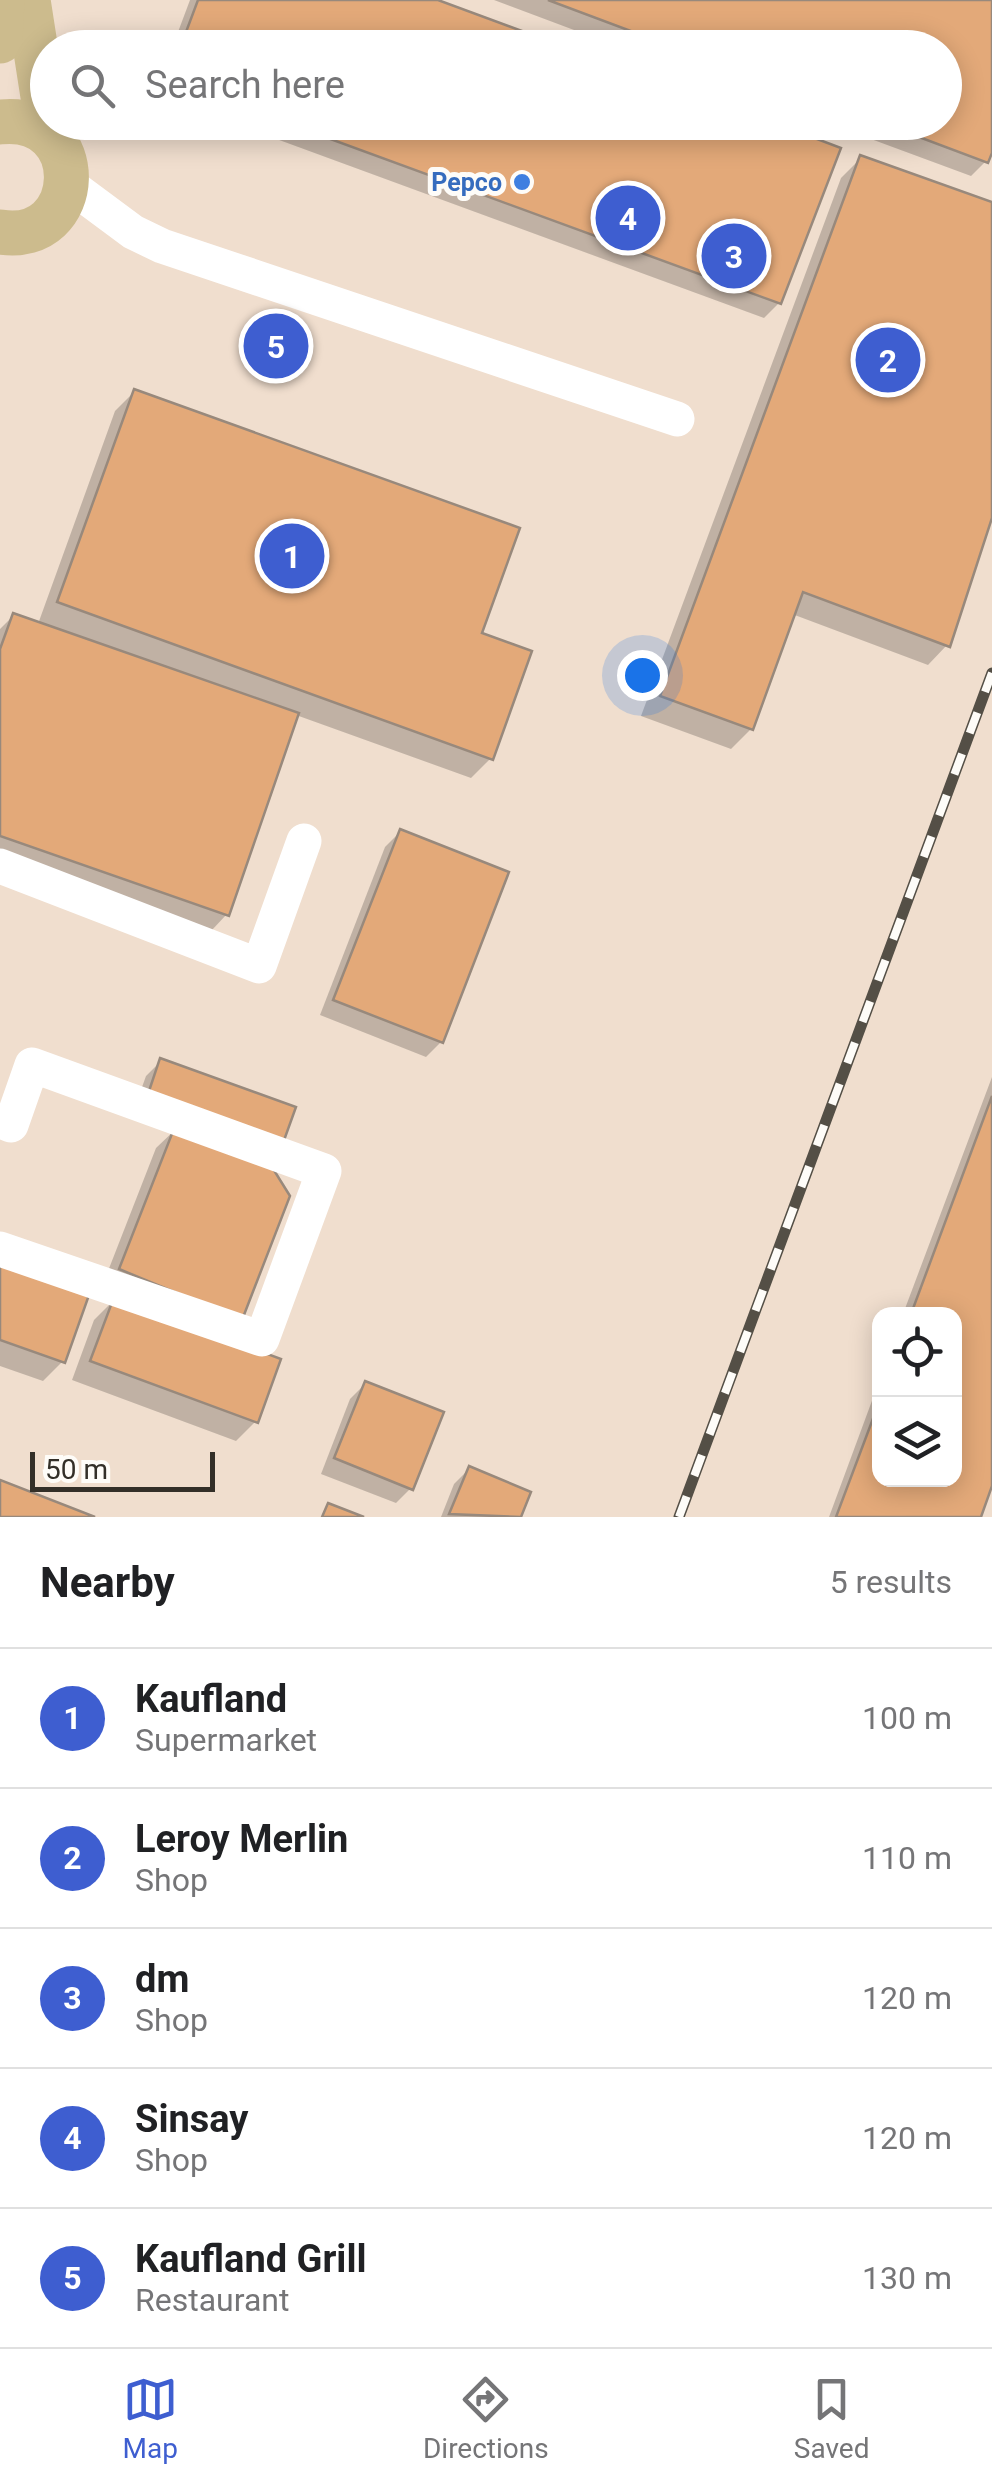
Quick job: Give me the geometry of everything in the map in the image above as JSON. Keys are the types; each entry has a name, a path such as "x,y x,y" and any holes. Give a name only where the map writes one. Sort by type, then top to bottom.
{"main road":[{"path":"0,41 2,0"},
{"path":"28,0 33,30"},
{"path":"0,122 30,124"},
{"path":"1,236 34,229 62,196 66,165 53,140"}],"lane":[{"path":"62,196 162,246 677,419"},
{"path":"0,866 259,966 304,842"},
{"path":"0,1120 11,1125 32,1066 324,1170 262,1339 0,1248"}],"shaded area":[{"path":"6,0 992,0 992,1517 0,1517 0,32"}],"building":[{"path":"198,0 438,0 519,30 187,30"},
{"path":"548,0 992,0 992,153 988,163 927,140 962,140 962,30 628,30"},
{"path":"333,140 820,140 841,148 781,304"},
{"path":"860,155 992,202 992,518 950,647 803,592 753,730 660,696"},
{"path":"134,389 520,528 482,633 532,651 493,760 57,602"},
{"path":"13,613 299,713 229,916 0,836 0,649"},
{"path":"400,829 509,872 443,1043 333,1000"},
{"path":"160,1058 296,1107 282,1146 147,1097"},
{"path":"992,1096 992,1486 981,1517 836,1517 872,1421 872,1487 962,1487 962,1307 914,1307"},
{"path":"175,1126 267,1159 290,1196 242,1320 119,1269"},
{"path":"0,1263 89,1295 65,1363 0,1340"},
{"path":"114,1297 281,1359 258,1423 90,1361"},
{"path":"365,1381 444,1412 413,1490 334,1458"},
{"path":"469,1466 531,1492 521,1517 449,1514"},
{"path":"0,1480 95,1517 0,1517"},
{"path":"328,1503 364,1517 322,1517"}],"railway":[{"path":"679,1517 992,673"}],"place":[{"name":"Pepco","path":"522,182"},
{"name":"Sinsay","path":"628,218"},
{"name":"dm","path":"734,256"},
{"name":"Kaufland Grill","path":"276,346"},
{"name":"Leroy Merlin","path":"888,360"},
{"name":"Kaufland","path":"292,556"}]}
